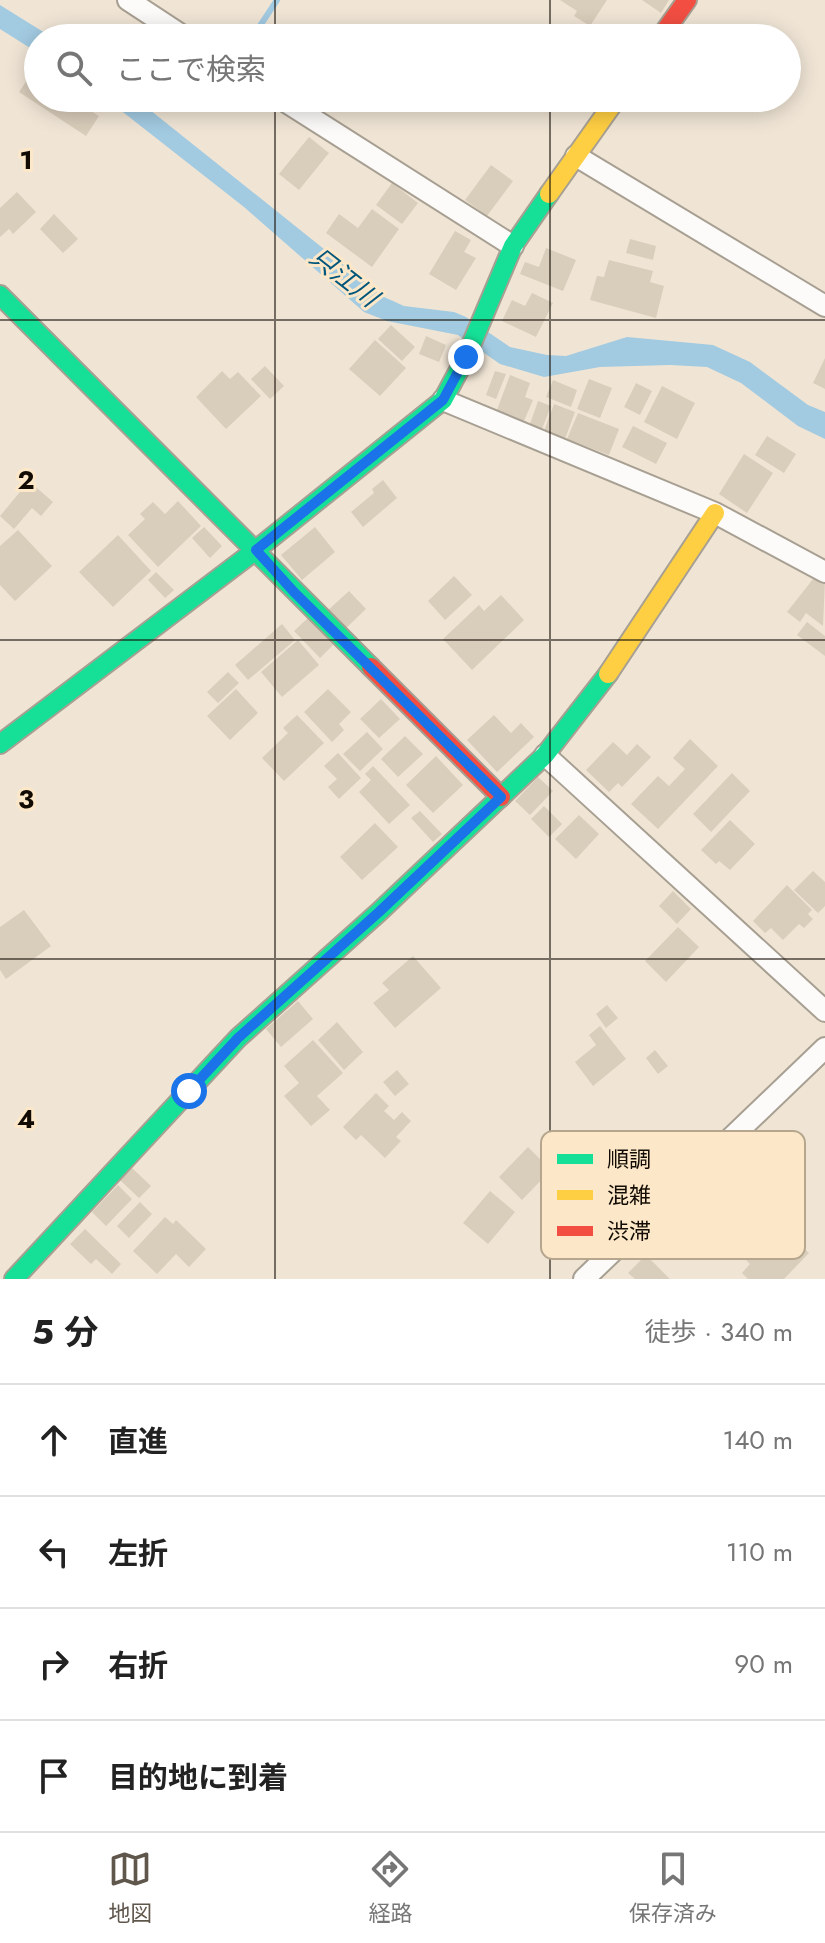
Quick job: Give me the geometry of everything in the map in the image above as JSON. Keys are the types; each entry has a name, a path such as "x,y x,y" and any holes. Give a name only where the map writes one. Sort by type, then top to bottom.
{"street":[{"path":"128,0 165,24"},
{"path":"670,24 687,0"},
{"path":"302,112 513,246"},
{"path":"0,744 256,550 443,400 466,357 513,246 607,112"},
{"path":"576,156 825,306"},
{"path":"0,295 501,797"},
{"path":"443,400 715,513 825,572"},
{"path":"14,1279 238,1038 379,912 545,755 604,681 715,513"},
{"path":"545,755 825,1011"},
{"path":"738,1131 825,1048"},
{"path":"584,1279 605,1259"}],"water":[{"path":"0,5 31,24 24,24 24,44 0,29"},
{"name":"只江川","path":"123,112 153,112 384,297 404,306 454,312 510,347 547,355 566,356 627,337 713,345 750,362 808,405 825,412 825,439 798,426 741,383 707,367 600,367 544,377 500,364 458,335 387,321 364,312 244,207"}],"building":[{"path":"560,0 607,0 591,24 574,16 577,11"},
{"path":"642,0 669,0 661,13"},
{"path":"49,112 93,112 99,116 86,136"},
{"path":"309,137 329,153 299,190 279,174"},
{"path":"491,165 513,181 487,216 465,200"},
{"path":"392,183 418,203 402,224 376,205"},
{"path":"17,192 36,212 13,234 9,229 0,237 0,208"},
{"path":"372,209 399,229 372,267 326,233 339,214 358,228"},
{"path":"54,214 78,239 63,253 40,229"},
{"path":"455,231 471,240 464,252 476,258 456,290 429,274"},
{"path":"630,239 656,246 653,260 626,253"},
{"path":"546,248 576,260 563,291 520,274 525,262 539,267"},
{"path":"609,260 653,271 650,282 664,286 656,318 590,300 597,276 604,277"},
{"path":"532,293 553,303 536,337 502,321 512,300 525,306"},
{"path":"391,325 415,347 402,361 378,339"},
{"path":"426,336 446,345 439,362 419,354"},
{"path":"375,340 406,368 380,396 349,369"},
{"path":"825,358 825,389 813,383"},
{"path":"265,366 284,386 270,399 251,379"},
{"path":"222,371 230,379 238,372 261,396 226,429 196,397"},
{"path":"495,371 506,374 496,399 486,395"},
{"path":"510,375 530,383 525,397 533,400 524,421 497,410"},
{"path":"589,379 612,388 600,418 577,409"},
{"path":"553,380 577,390 571,407 546,397"},
{"path":"636,383 652,391 640,415 624,407"},
{"path":"662,386 695,403 677,439 644,422"},
{"path":"538,401 551,406 542,429 530,424"},
{"path":"554,404 575,412 565,439 544,431"},
{"path":"578,413 619,429 609,455 567,439"},
{"path":"633,426 667,443 656,464 622,447"},
{"path":"767,436 796,454 784,473 755,455"},
{"path":"744,454 773,473 747,513 719,494"},
{"path":"383,480 397,498 363,527 351,512 374,493 372,489"},
{"path":"29,481 53,502 41,516 32,508 14,529 0,516"},
{"path":"178,501 201,526 158,567 128,535 145,519 140,514 153,502 165,514"},
{"path":"204,527 222,546 210,558 192,538"},
{"path":"315,527 335,552 302,580 281,555"},
{"path":"18,530 52,566 15,601 0,585 0,546"},
{"path":"118,535 151,571 113,607 79,572"},
{"path":"156,572 174,590 165,598 148,580"},
{"path":"817,574 825,580 823,626 806,613 800,622 787,612"},
{"path":"454,576 472,595 445,620 428,601"},
{"path":"349,591 366,609 343,631 325,613"},
{"path":"501,595 524,620 472,670 443,639 479,605 484,611"},
{"path":"308,618 333,645 320,658 294,631"},
{"path":"807,622 825,636 825,656 797,635"},
{"path":"282,624 295,640 248,680 235,665"},
{"path":"298,640 319,665 282,697 261,672"},
{"path":"228,672 239,683 218,703 207,692"},
{"path":"236,689 258,713 230,740 207,716"},
{"path":"328,689 351,712 339,724 344,730 332,742 304,712"},
{"path":"381,699 400,719 379,738 360,719"},
{"path":"297,715 324,743 284,781 262,758 288,733 283,728"},
{"path":"494,715 511,733 521,723 534,737 497,772 467,740"},
{"path":"367,732 383,749 360,771 343,754"},
{"path":"405,736 423,754 398,777 381,759"},
{"path":"690,739 718,766 658,829 631,804 658,776 669,786 685,769 673,758"},
{"path":"613,742 627,755 637,744 651,757 622,787 618,783 609,792 586,770"},
{"path":"338,753 361,778 339,799 328,787 337,779 324,766"},
{"path":"436,756 463,785 433,813 406,785"},
{"path":"373,766 410,805 389,824 359,792 371,780 365,774"},
{"path":"732,773 750,791 711,832 693,814"},
{"path":"538,777 553,791 530,815 515,801"},
{"path":"544,806 562,824 549,837 531,819"},
{"path":"420,811 442,834 433,842 411,818"},
{"path":"579,815 599,834 576,859 555,839"},
{"path":"730,820 755,844 730,870 719,861 716,864 701,850"},
{"path":"375,823 398,847 362,880 340,857"},
{"path":"813,871 825,882 825,906 818,913 794,890"},
{"path":"787,885 812,910 808,914 813,919 804,928 799,924 783,940 771,928 765,933 753,921"},
{"path":"673,891 691,909 677,924 659,906"},
{"path":"24,910 51,946 6,979 0,970 0,927"},
{"path":"678,927 699,947 666,982 645,961"},
{"path":"413,956 441,988 395,1028 373,1003 389,990 382,983"},
{"path":"298,1001 313,1019 281,1047 266,1029"},
{"path":"607,1005 618,1018 606,1028 596,1014"},
{"path":"337,1022 363,1052 344,1070 318,1040"},
{"path":"600,1026 626,1059 593,1086 575,1062 596,1045 589,1035"},
{"path":"313,1040 343,1073 317,1096 330,1110 311,1126 284,1096 299,1083 284,1066"},
{"path":"655,1050 668,1066 658,1074 646,1058"},
{"path":"397,1070 409,1084 395,1096 383,1082"},
{"path":"376,1093 389,1106 384,1111 394,1120 402,1112 411,1121 396,1137 401,1141 385,1158 361,1135 356,1140 343,1127"},
{"path":"528,1147 541,1160 541,1180 522,1200 499,1177"},
{"path":"132,1168 151,1186 139,1198 120,1180"},
{"path":"118,1185 132,1199 106,1226 92,1212"},
{"path":"490,1191 515,1212 488,1244 463,1223"},
{"path":"140,1202 152,1214 129,1238 117,1226"},
{"path":"165,1217 173,1224 176,1220 206,1249 189,1267 176,1254 157,1274 133,1251"},
{"path":"85,1229 121,1264 112,1274 96,1259 91,1264 70,1244"},
{"path":"642,1259 650,1259 670,1279 635,1279 628,1273"},
{"path":"745,1259 803,1259 784,1279 748,1279 742,1273 750,1264"}],"waterway":[{"path":"261,24 277,0"}],"traffic: fast":[{"path":"0,744 256,550 443,400 466,357 513,246 549,194"},
{"path":"0,295 371,667"},
{"path":"14,1279 238,1038 379,912 545,755 608,674"}],"traffic: slow":[{"path":"549,194 607,112"},
{"path":"608,674 715,513"}],"traffic: jam":[{"path":"670,24 687,0"},
{"path":"371,667 501,797"}],"route":[{"path":"189,1091 238,1038 501,797 294,592 256,550 443,400 466,357"}]}
